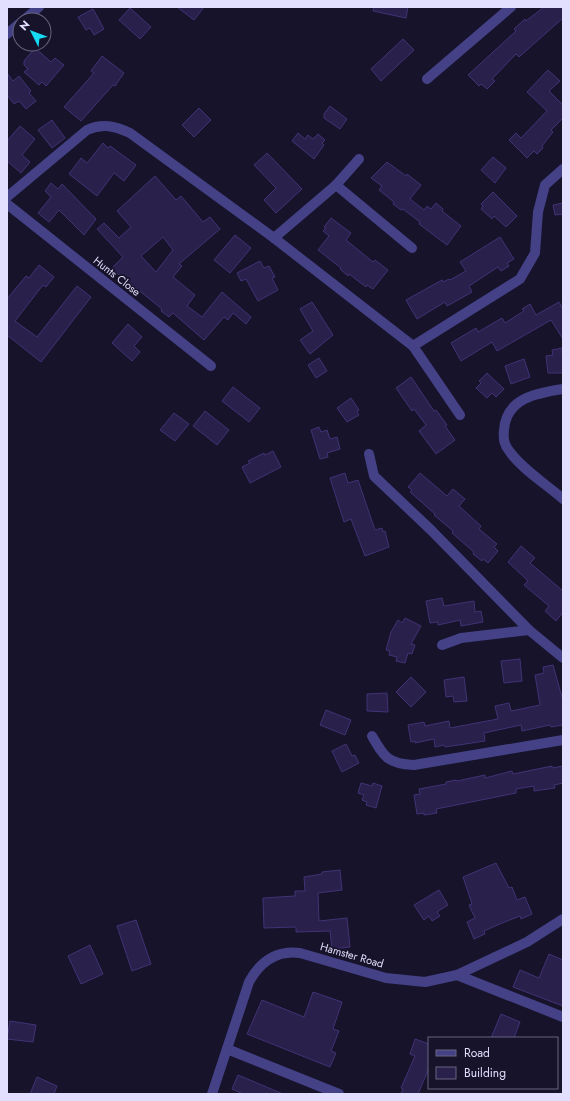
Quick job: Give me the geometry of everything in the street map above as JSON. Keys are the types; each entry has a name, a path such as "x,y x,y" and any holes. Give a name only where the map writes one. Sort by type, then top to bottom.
{"street":[{"path":"427,79 510,7"},
{"path":"7,197 87,130 97,125 115,126 130,133 274,238 413,346 460,415"},
{"path":"274,238 336,186 358,159"},
{"path":"413,346 520,279 535,253 538,212 545,184 563,169"},
{"path":"336,186 412,248"},
{"name":"Hunts Close","path":"7,204 211,366"},
{"path":"563,390 538,393 513,405 504,423 503,441 510,453 521,464 563,499"},
{"path":"369,454 374,476 431,530 529,630 563,658"},
{"path":"442,645 461,638 529,630"},
{"path":"372,736 383,755 394,762 414,765 563,740"},
{"name":"Hamster Road","path":"212,1094 249,982 265,961 278,954 292,952 300,953 386,978 424,982 457,976 527,942 563,919"},
{"path":"457,976 563,1017"},
{"path":"227,1049 339,1094"}],"building":[{"path":"177,7 204,7 194,20"},
{"path":"374,7 408,7 406,18 373,11"},
{"path":"544,7 563,7 563,18 519,57 516,54 492,79 495,81 487,89 481,84 479,86 468,75 516,31 514,29 525,19 526,21"},
{"path":"130,8 151,27 140,39 119,20"},
{"path":"93,9 104,29 94,35 90,28 86,30 78,17"},
{"path":"403,39 414,50 381,81 371,69"},
{"path":"32,52 40,52 51,62 55,58 64,65 46,86 42,82 39,85 24,72 28,69 24,65 24,61"},
{"path":"102,56 124,73 115,86 113,85 81,121 64,107 94,73 91,71"},
{"path":"548,70 560,81 549,91 563,105 563,118 551,130 553,132 542,146 543,148 537,154 534,151 527,158 509,140 516,133 521,138 547,111 527,92"},
{"path":"7,73 13,81 19,76 31,91 29,93 36,101 26,109 19,101 14,104 7,95"},
{"path":"330,106 347,119 340,129 324,118 324,114"},
{"path":"199,108 211,120 194,137 182,125"},
{"path":"52,120 65,138 52,148 38,130"},
{"path":"20,126 35,139 22,155 30,162 21,173 7,161 7,141"},
{"path":"298,133 305,139 308,135 313,139 318,134 325,140 322,143 324,145 314,159 292,141"},
{"path":"103,143 108,148 110,146 136,165 124,181 114,173 97,196 69,174 81,158 87,163"},
{"path":"267,153 302,189 276,213 264,200 276,188 254,165"},
{"path":"493,157 506,168 495,183 481,170"},
{"path":"387,162 406,176 407,174 421,185 410,199 424,210 427,206 431,209 436,203 443,209 442,211 461,226 447,245 419,224 420,222 403,209 401,210 393,204 394,202 379,190 382,186 371,178"},
{"path":"155,176 176,200 181,196 203,222 210,217 220,229 179,264 182,266 173,277 195,295 187,306 202,317 222,292 251,317 246,324 233,313 228,320 224,317 204,340 173,313 169,317 161,311 162,309 126,280 125,281 112,268 123,257 97,229 104,223 119,238 131,227 117,211","holes":["163,237 173,250 156,272 141,256"]},
{"path":"51,183 58,189 62,184 96,219 84,235 59,210 49,222 38,213 51,197 45,191"},
{"path":"493,192 517,216 506,227 494,216 492,219 481,209 483,206 481,204"},
{"path":"563,203 563,214 555,215 553,205"},
{"path":"331,218 351,233 346,240 373,262 375,260 388,270 373,289 367,285 366,287 349,274 348,276 340,269 341,268 318,250 329,236 323,231 326,228 324,227"},
{"path":"235,235 251,248 230,273 214,260"},
{"path":"500,237 514,259 507,263 509,266 501,271 498,267 469,286 472,292 447,306 445,302 417,319 406,300 442,280 443,282 449,279 450,280 466,271 460,262"},
{"path":"260,261 264,268 269,266 275,277 272,278 278,290 258,301 246,279 241,281 237,273"},
{"path":"39,265 54,277 46,287 43,285 15,321 37,337 77,286 91,297 41,362 7,335 7,299 26,276 29,278"},
{"path":"312,302 333,335 310,354 300,340 313,331 300,309"},
{"path":"559,302 563,309 563,339 551,320 497,351 492,342 461,361 451,343 476,328 478,332 502,318 505,323 524,311 522,309 530,304 536,315"},
{"path":"128,324 142,337 134,346 140,352 132,361 112,343"},
{"path":"562,348 563,373 548,373 546,356 553,355 552,350"},
{"path":"319,358 327,371 316,378 308,365"},
{"path":"524,359 530,377 511,384 505,366"},
{"path":"487,373 504,389 496,397 492,393 487,398 476,388 481,383 479,381"},
{"path":"411,377 434,411 436,410 447,425 445,426 455,440 436,454 419,431 426,425 414,409 412,411 396,388"},
{"path":"233,387 260,408 249,422 222,401"},
{"path":"351,398 359,410 357,412 359,415 347,422 337,408"},
{"path":"205,411 229,430 217,445 193,426"},
{"path":"174,413 189,424 175,441 160,430"},
{"path":"319,427 321,432 327,430 330,439 337,437 340,449 327,453 328,457 320,459 311,430"},
{"path":"273,451 281,467 250,483 242,467 250,463 248,461 264,453 265,455"},
{"path":"345,473 348,483 358,480 375,530 382,528 383,532 385,531 389,547 365,556 351,519 344,522 330,478"},
{"path":"420,473 447,496 453,489 465,499 459,506 481,526 479,529 497,544 494,547 498,551 488,563 483,559 482,561 473,554 474,552 452,533 453,531 410,492 412,490 408,487"},
{"path":"521,546 535,558 530,563 563,591 563,612 556,621 545,611 549,606 524,585 528,581 508,562"},
{"path":"442,598 444,606 474,601 475,612 481,611 483,622 461,626 460,620 438,625 438,622 430,623 426,601"},
{"path":"405,618 421,626 411,644 415,645 412,654 408,653 405,663 396,661 397,657 389,655 390,651 386,650 391,632 398,620 402,623"},
{"path":"520,659 522,681 504,683 501,661"},
{"path":"553,665 563,701 563,725 551,727 550,725 522,731 521,725 484,733 485,741 445,747 444,745 435,747 434,739 415,743 415,741 411,742 408,725 424,722 425,726 449,721 450,728 498,719 495,706 509,703 511,711 540,705 535,675 544,673 543,667"},
{"path":"411,677 426,692 411,707 396,692"},
{"path":"464,677 467,701 454,702 453,696 446,697 444,680"},
{"path":"387,693 388,712 367,711 367,694"},
{"path":"326,710 351,720 345,735 320,725"},
{"path":"346,744 352,756 355,755 359,763 342,772 332,751"},
{"path":"552,766 552,768 563,766 563,783 554,785 555,788 534,791 534,786 516,789 516,793 436,809 437,813 424,815 424,813 417,814 414,795 420,794 419,789 446,784 446,782 456,780 485,775 485,778 512,771 513,774"},
{"path":"361,783 372,786 373,783 382,786 376,808 366,805 367,802 362,800 364,795 358,793"},
{"path":"496,863 509,888 512,887 517,900 525,897 532,914 521,919 520,916 502,923 484,931 485,934 474,939 467,922 475,918 469,905 472,904 463,877"},
{"path":"340,870 342,890 318,893 319,921 347,918 350,947 332,949 330,931 296,932 296,927 264,928 263,898 295,896 295,891 305,891 304,877 322,874 322,872"},
{"path":"439,890 448,905 437,912 440,916 432,921 429,916 424,920 414,905"},
{"path":"136,920 151,964 132,971 117,926"},
{"path":"90,945 103,974 81,984 68,956"},
{"path":"549,954 563,960 563,1006 513,987 520,970 539,978"},
{"path":"313,992 342,1002 333,1029 339,1031 331,1051 336,1053 330,1067 247,1034 262,1000 304,1017"},
{"path":"501,1014 520,1022 514,1037 491,1037"},
{"path":"10,1021 36,1025 33,1042 7,1039"},
{"path":"415,1039 428,1044 428,1070 418,1094 401,1094 403,1089 401,1088 415,1056 410,1054"},
{"path":"238,1075 283,1094 243,1094 232,1089"},
{"path":"37,1077 57,1086 54,1094 30,1094"}]}
